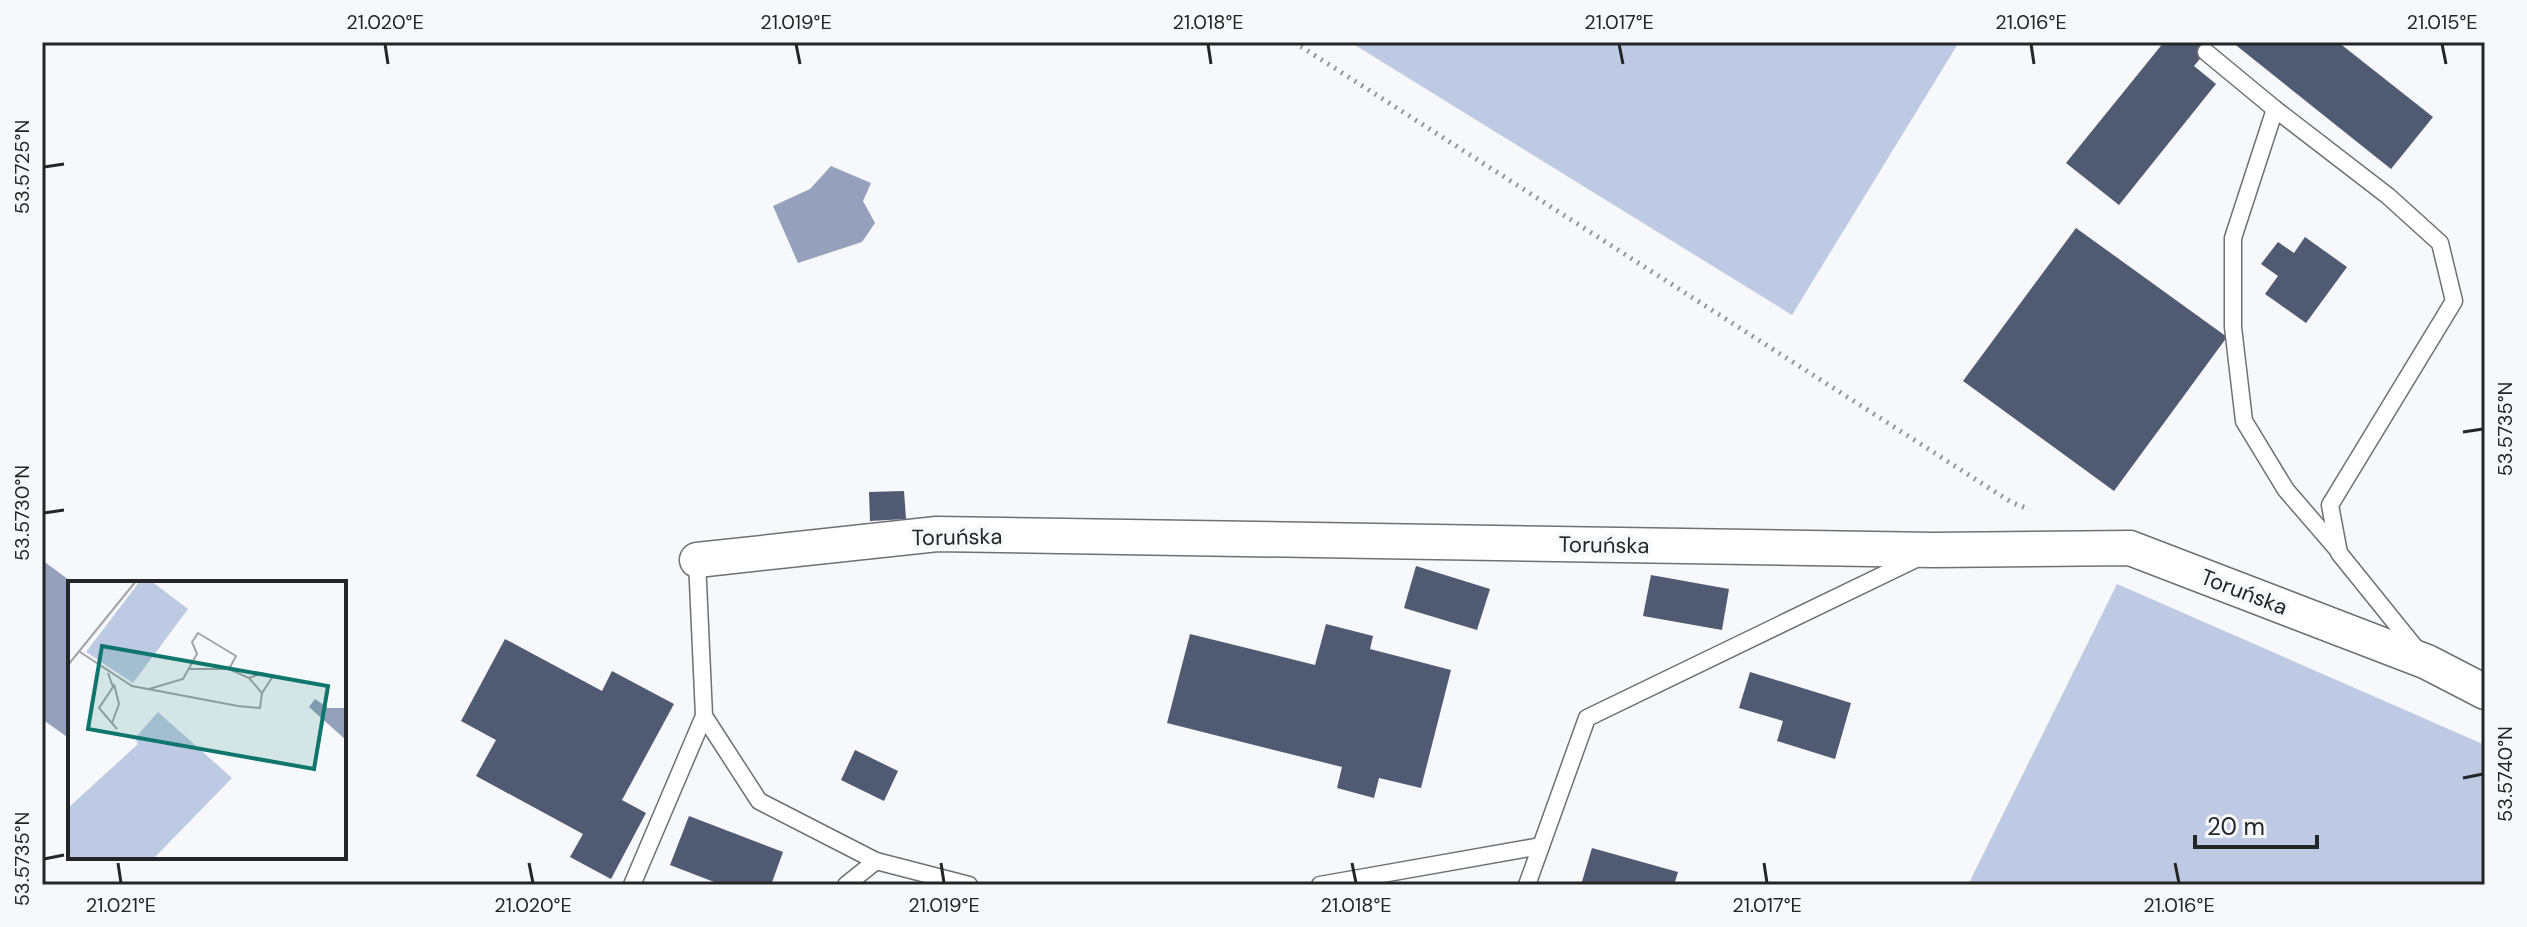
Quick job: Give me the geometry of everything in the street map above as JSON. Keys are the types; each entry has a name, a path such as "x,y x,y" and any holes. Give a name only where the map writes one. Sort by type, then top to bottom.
{"street":[{"name":"Toruńska","path":"697,560 937,534 1934,550 2130,548 2427,662 2485,692"}],"lane":[{"path":"2206,52 2388,196 2440,243 2454,301 2330,505 2339,553"},
{"path":"2275,109 2233,238 2233,327 2244,421 2286,490 2427,662"},
{"path":"1527,885 1587,718 1934,550"},
{"path":"632,885 704,716 697,560"},
{"path":"704,716 759,801 876,861 969,885"},
{"path":"1320,885 1541,846"},
{"path":"846,885 876,861"}],"path":[{"path":"1294,42 2011,502 2041,514"}],"shaded area":[{"path":"1350,42 1959,42 1792,315"},
{"path":"831,166 871,183 863,201 875,223 862,242 798,263 773,206 810,189"},
{"path":"42,560 70,581 68,738 42,719"},
{"path":"2117,584 2485,745 2485,885 1968,885"}],"building":[{"path":"2164,42 2214,42 2194,66 2216,84 2119,205 2066,163"},
{"path":"2232,42 2338,42 2433,117 2391,169"},
{"path":"2076,228 2227,337 2114,491 1963,381"},
{"path":"2305,237 2347,267 2306,323 2265,294 2278,276 2261,264 2278,242 2294,253"},
{"path":"904,491 906,519 870,521 869,492"},
{"path":"1416,566 1490,589 1477,630 1404,608"},
{"path":"1651,575 1729,589 1722,630 1643,616"},
{"path":"1326,624 1373,636 1370,649 1451,670 1421,788 1379,778 1374,798 1337,788 1342,767 1167,723 1190,634 1315,665"},
{"path":"505,639 602,691 612,671 674,704 622,800 646,813 611,879 570,857 583,834 476,776 496,740 461,721"},
{"path":"1750,672 1851,703 1835,759 1777,741 1783,721 1739,708"},
{"path":"855,750 898,771 884,801 841,780"},
{"path":"689,816 783,852 771,885 722,885 670,865"},
{"path":"1592,848 1678,872 1674,885 1581,885"}]}
